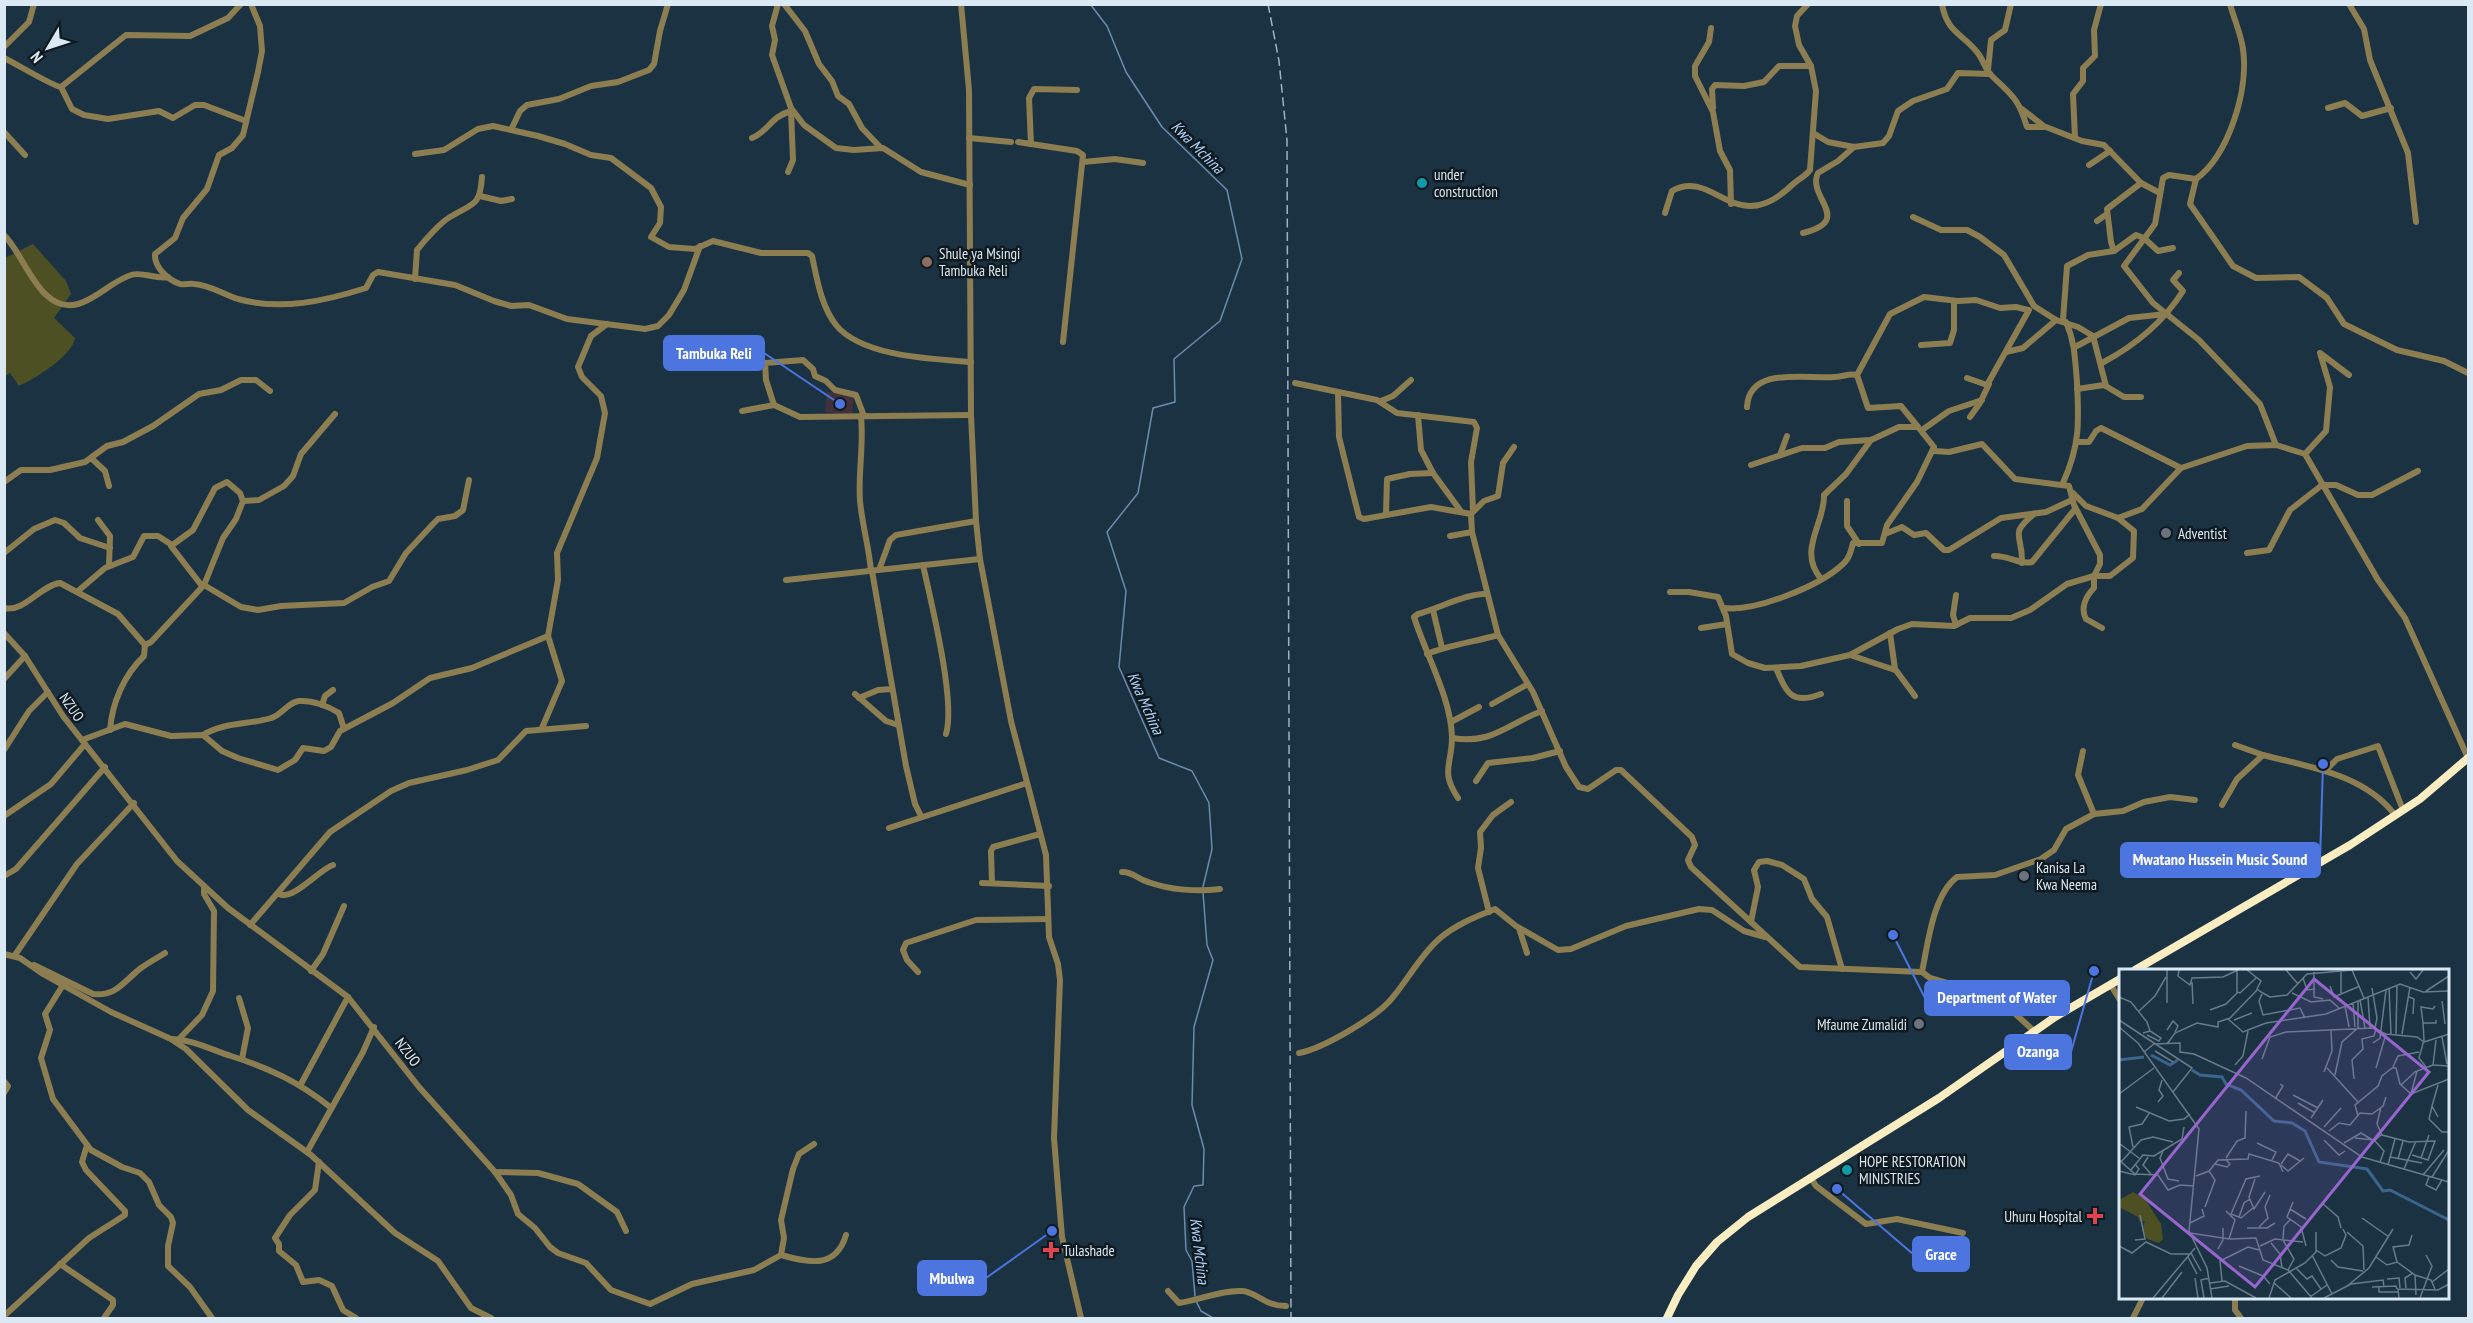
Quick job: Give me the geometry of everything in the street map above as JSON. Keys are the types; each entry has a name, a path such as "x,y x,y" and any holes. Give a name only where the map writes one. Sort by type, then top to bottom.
{"highway":[{"path":"2137,969 2350,845 2420,800 2468,758"},
{"path":"1667,1318 1688,1277 1717,1242 1748,1217 1939,1098 2034,1031 2119,980"}],"street":[{"path":"4,47 29,22 34,4"},
{"path":"61,87 126,35 190,36 228,18 241,4"},
{"path":"251,4 260,26 262,51 239,142 219,155 207,189 183,218 172,243 154,254 159,269 177,283 218,289 236,298 264,304 292,304 320,301 366,288 373,275 378,272 455,285 511,306 529,305 556,317 645,329 663,323 680,298 700,246"},
{"path":"511,130 520,111 527,105 559,99 591,86 633,78 649,70 654,64 668,4"},
{"path":"778,4 773,22 775,40 771,52 791,109 793,160 788,172"},
{"path":"784,4 802,27 819,64 832,81 838,96 849,104 862,128 880,148"},
{"path":"961,4 967,51 971,415 976,521 980,559 1011,721 1046,855 1049,886 1049,937 1058,964 1060,980 1054,1115 1062,1237 1081,1318"},
{"path":"1942,4 1957,36 1978,52 1989,72 2007,88 2022,109 2046,127 2075,138 2104,145 2141,183 2158,192"},
{"path":"1989,72 1991,40 2005,30 2011,4"},
{"path":"2075,138 2073,94 2083,81 2083,68 2095,56 2094,30 2101,4"},
{"path":"2230,4 2243,54 2236,115 2218,155 2208,169 2196,179 2190,204 2233,266 2256,278 2299,276 2327,298 2344,324 2397,350 2444,361 2469,373"},
{"path":"2349,4 2364,29 2370,60 2391,108 2412,167 2416,222"},
{"path":"1665,213 1669,194 1681,187 1704,189 1731,204 1752,207 1768,204 1808,174 1811,168 1817,105 1811,66 1799,45 1795,26 1796,18 1805,6"},
{"path":"1711,28 1709,42 1695,66 1695,76 1713,112"},
{"path":"4,58 61,87 72,109 84,115 108,118 159,111 173,118 195,105 204,105 246,121"},
{"path":"1731,204 1730,170 1720,151 1713,112 1714,85 1751,85 1765,81 1779,66 1811,66"},
{"path":"1813,133 1828,142 1854,147 1887,140 1898,111 1913,101 1947,89 1955,74 1989,72"},
{"path":"1031,144 1029,98 1034,90 1077,90"},
{"path":"2328,108 2345,103 2362,116 2391,108"},
{"path":"753,138 765,132 774,118 791,109"},
{"path":"791,109 807,129 836,148 854,150 880,148 889,151 921,172 970,185"},
{"path":"2022,109 2027,127 2046,127"},
{"path":"415,154 450,148 485,127 511,130 565,144 591,155 611,158 651,188 661,207 660,223 651,237 669,247 695,249 713,241 742,250 808,254 812,256 820,291 836,325 856,340 904,355 971,362"},
{"path":"4,132 25,155"},
{"path":"969,138 1031,144 1077,151 1083,155 1063,342"},
{"path":"1803,233 1820,228 1826,218 1826,205 1816,183 1816,176 1822,169 1838,161 1854,147"},
{"path":"2089,165 2110,151"},
{"path":"1083,162 1115,159 1143,163"},
{"path":"2196,179 2168,175 2163,178 2158,192 2158,215 2124,266 2151,301 2199,340 2260,404 2276,445"},
{"path":"415,279 415,257 420,246 449,217 466,211 480,196 482,177"},
{"path":"2114,251 2107,214 2109,204 2133,191 2141,183"},
{"path":"480,196 507,202 512,199"},
{"path":"2097,221 2107,214"},
{"path":"1913,217 1941,230 1967,230 2004,255 2034,306 2093,336 2102,363 2106,386"},
{"path":"4,235 22,258 42,292 63,304 78,304 130,275 168,277"},
{"path":"2062,483 2077,442 2080,415 2075,347 2062,321 2067,266 2088,255 2114,251 2134,236 2144,238 2160,252 2173,248"},
{"path":"2102,363 2117,355 2167,314 2183,291 2173,280 2179,273"},
{"path":"1670,592 1716,596 1728,608 1757,607 1821,579 1844,562 1852,544 1882,543 1887,525 1917,483 1934,451 1932,442 1901,406 1868,408 1857,375 1890,314 1924,297 1946,298 1954,301 1976,300 2002,308 2016,307 2028,310"},
{"path":"1921,345 1950,343 1954,330 1954,301"},
{"path":"1970,417 1982,400 2028,310 2034,306"},
{"path":"2075,347 2129,318 2167,314"},
{"path":"2006,352 2016,352 2062,321"},
{"path":"542,728 562,681 548,636 558,580 557,553 597,459 604,422 603,401 582,377 578,367 591,336 607,324"},
{"path":"2305,454 2326,431 2330,387 2320,352 2349,375"},
{"path":"774,405 766,380 765,363 803,360 813,369 815,376 826,381 835,390 856,395 862,416 862,449 858,466 860,501 874,570 898,725 910,785 921,816"},
{"path":"1748,407 1749,393 1761,381 1800,376 1857,375"},
{"path":"1967,378 1985,386 1990,382"},
{"path":"4,483 21,470 60,468 79,464 106,446 123,442 153,426 199,394 221,390 241,381 256,380 270,391"},
{"path":"1381,401 1393,396 1411,380"},
{"path":"1295,383 1381,401 1397,413 1470,420 1476,424 1471,462 1473,531 1486,594 1498,634 1542,711 1571,777 1583,790 1616,770 1621,770 1691,836 1695,845 1688,860 1689,865 1800,967 1922,972 1940,981 1998,998 2034,1031"},
{"path":"2077,389 2106,386 2124,397 2141,397"},
{"path":"1338,393 1339,437 1358,514 1364,519 1431,507 1472,513"},
{"path":"1751,465 1803,447 1825,448 1839,442 1871,440 1899,427 1920,429 1949,411 1982,400"},
{"path":"742,411 774,405 800,417 971,415"},
{"path":"243,501 259,500 284,486 293,476 301,454 335,414"},
{"path":"1418,416 1421,450 1433,473 1460,510"},
{"path":"2077,442 2089,442 2096,431 2101,428 2181,468"},
{"path":"1780,455 1787,436"},
{"path":"1821,579 1814,567 1811,542 1823,510 1824,495 1846,474 1871,440"},
{"path":"1934,451 1949,452 1982,443 2015,479 2023,482 2062,483 2069,486 2075,509 2100,555 2100,564 2094,576 2094,588 2086,597 2084,616 2102,628"},
{"path":"2118,518 2142,509 2181,468 2254,444 2276,445 2305,454 2378,580 2405,618 2468,758"},
{"path":"1472,513 1484,501 1498,496 1503,463 1514,447"},
{"path":"91,458 105,471 109,486"},
{"path":"2247,553 2269,550 2290,510 2322,485 2336,485 2358,495 2372,495 2418,471"},
{"path":"1386,514 1387,479 1410,474 1433,473"},
{"path":"172,544 172,550 203,586 249,610 344,603 388,581 406,553 438,519 455,516 463,510 468,496 469,480"},
{"path":"145,645 151,642 203,586 223,538 236,519 243,501 240,493 228,482 219,484 213,490 193,530 172,544"},
{"path":"1885,534 1902,527 1914,535 1926,533 1944,550 1950,550 2001,518 2046,512 2072,496"},
{"path":"1728,608 1726,616 1733,656 1753,665 1776,668 1801,666 1850,655 1890,633 1916,624 1956,625 1970,618 2013,617 2030,610 2067,584 2094,576 2110,576 2133,558 2134,531 2118,518 2086,506 2072,496"},
{"path":"1847,501 1847,526 1859,544"},
{"path":"1995,556 2007,556 2022,563 2031,563 2075,509"},
{"path":"2022,563 2018,530 2022,523 2035,513"},
{"path":"4,553 34,529 55,520 64,523 80,538 110,548"},
{"path":"98,520 110,536 109,566"},
{"path":"874,570 890,540 896,535 976,521"},
{"path":"1450,536 1473,531"},
{"path":"78,591 109,566 133,558 144,536 158,536 172,544"},
{"path":"786,580 980,559"},
{"path":"923,565 936,624 949,717 946,734"},
{"path":"4,608 14,609 60,582 118,614 145,645 144,656 134,666 116,698 110,730"},
{"path":"1458,798 1451,786 1446,769 1451,754 1451,722 1414,617 1469,596 1486,594"},
{"path":"1956,595 1953,615 1956,625"},
{"path":"1433,610 1442,648"},
{"path":"1701,628 1727,624"},
{"name":"NZUO","path":"4,633 25,656 84,742 134,803 177,861 250,925 348,997 420,1087 495,1172 511,1195 518,1214 535,1228 550,1247 558,1253 586,1263 608,1288 640,1303 654,1304 692,1284 754,1270 781,1255"},
{"path":"1890,633 1896,671 1915,696"},
{"path":"1427,654 1498,634"},
{"path":"203,735 222,750 238,758 278,770 295,760 303,748 326,750 333,744 338,733 393,703 430,678 472,668 548,636"},
{"path":"1850,655 1896,671"},
{"path":"4,679 25,656"},
{"path":"1776,668 1786,689 1795,698 1805,700 1821,694"},
{"path":"1492,704 1528,684"},
{"path":"892,689 857,696 886,721 898,725"},
{"path":"322,705 325,696 333,690"},
{"path":"4,750 29,711 48,692"},
{"path":"4,816 51,784 84,742 125,724 171,735 203,735 214,728 271,718 295,702 322,705 339,713 344,729"},
{"path":"1451,722 1479,707"},
{"path":"1452,738 1467,740 1489,738 1542,711"},
{"path":"250,925 330,832 391,791 409,783 489,763 505,753 519,736 542,728 586,726"},
{"path":"2235,745 2263,755 2326,770 2367,791 2395,815"},
{"path":"2326,770 2337,759 2378,746 2403,810"},
{"path":"1476,781 1488,763 1533,758 1560,751"},
{"path":"2083,752 2078,775 2094,814"},
{"path":"2222,806 2237,779 2263,755"},
{"path":"4,876 16,869 105,767"},
{"path":"889,828 1026,783"},
{"path":"1922,972 1937,903 1952,881 1963,875 2008,872 2042,859 2054,850 2066,829 2094,814 2123,811 2144,802 2162,798 2195,800"},
{"path":"1489,912 1478,869 1482,846 1480,832 1493,815 1510,802"},
{"path":"15,955 77,864 134,803"},
{"path":"992,883 991,851 993,848 1040,834"},
{"path":"1752,922 1758,887 1754,870 1759,862 1773,862 1796,871 1804,879 1812,899 1827,916 1842,969"},
{"path":"279,894 293,895 317,874 333,865"},
{"path":"1122,872 1135,873 1145,882 1166,887 1203,891 1220,889"},
{"path":"982,883 1049,886"},
{"path":"180,1039 202,1015 213,991 214,911 204,894 204,887"},
{"path":"311,971 323,954 344,906"},
{"path":"1299,1053 1312,1050 1374,1016 1394,996 1422,956 1440,938 1458,926 1489,912 1498,910 1519,928 1554,949 1567,950 1626,926 1706,909 1721,914 1744,930 1766,937"},
{"path":"918,972 903,950 906,944 918,938 982,919 1048,920"},
{"path":"1519,928 1527,953"},
{"path":"30,964 43,968 93,994 102,995 114,992 141,968 165,953"},
{"path":"4,954 15,955 111,1012 171,1039 199,1061 248,1110 319,1162 395,1233 438,1261 471,1308 491,1318"},
{"path":"2110,984 2119,997"},
{"path":"63,985 45,1014 50,1030 41,1058 53,1099 87,1145 100,1156 144,1176 159,1205 171,1217 173,1223 167,1253 168,1266 190,1287 212,1318"},
{"path":"301,1084 348,997"},
{"path":"239,998 248,1028 242,1059"},
{"path":"307,1152 330,1107 363,1052 374,1027"},
{"path":"171,1039 180,1039 268,1067 301,1084 330,1107"},
{"path":"4,1081 8,1086 4,1093"},
{"path":"814,1144 799,1154 793,1169 781,1220 784,1238 781,1255 795,1261 828,1260 839,1252 846,1235"},
{"path":"5,1316 88,1238 125,1215 125,1211 86,1170 82,1162 87,1145"},
{"path":"319,1162 315,1190 290,1215 275,1237 280,1253 296,1265 303,1282 319,1280 332,1286 343,1310 356,1318"},
{"path":"495,1172 538,1173 578,1184 617,1212 626,1231"},
{"path":"1810,1177 1816,1186 1866,1224 1897,1219 1963,1233"},
{"path":"60,1264 113,1300 113,1305 104,1318"},
{"path":"1168,1291 1179,1303 1229,1291 1244,1291 1272,1306 1286,1306"},
{"path":"2133,1318 2142,1299"},
{"path":"2235,1299 2235,1310 2241,1318"}],"shaded area":[{"path":"827,392 854,395 852,415 825,412"}],"green space":[{"path":"33,244 66,281 71,294 54,318 75,338 60,359 19,386 10,373 5,376 5,258"}],"waterway":[{"name":"Kwa Mchina","path":"1090,4 1107,26 1126,72 1162,127 1227,190 1242,259 1220,321 1174,359 1175,402 1153,408 1138,493 1107,532 1126,591 1119,667 1159,758 1192,771 1209,803 1212,849 1203,887"},
{"name":"Kwa Mchina","path":"1195,1296 1192,1261 1186,1250 1184,1207 1194,1186 1203,1185 1204,1149 1192,1105 1194,1027 1213,960 1207,945 1203,892"},
{"name":"Kwa Mchina","path":"1196,1301 1201,1311 1213,1318"}],"railway":[{"path":"1268,4 1279,61 1287,140 1291,1318"}],"place":[{"name":"under construction","path":"1422,183"},
{"name":"Shule ya Msingi Tambuka Reli","path":"927,262"},
{"name":"Tambuka Reli","path":"840,404"},
{"name":"Adventist","path":"2166,533"},
{"name":"Mwatano Hussein Music Sound","path":"2323,764"},
{"name":"Kanisa La Kwa Neema","path":"2024,876"},
{"name":"Department of Water","path":"1893,935"},
{"name":"Ozanga","path":"2094,971"},
{"name":"Mfaume Zumalidi","path":"1919,1024"},
{"name":"HOPE RESTORATION MINISTRIES","path":"1847,1170"},
{"name":"Grace","path":"1837,1189"},
{"name":"Uhuru Hospital","path":"2095,1216"},
{"name":"Mbulwa","path":"1052,1231"},
{"name":"Tulashade","path":"1051,1250"}]}
